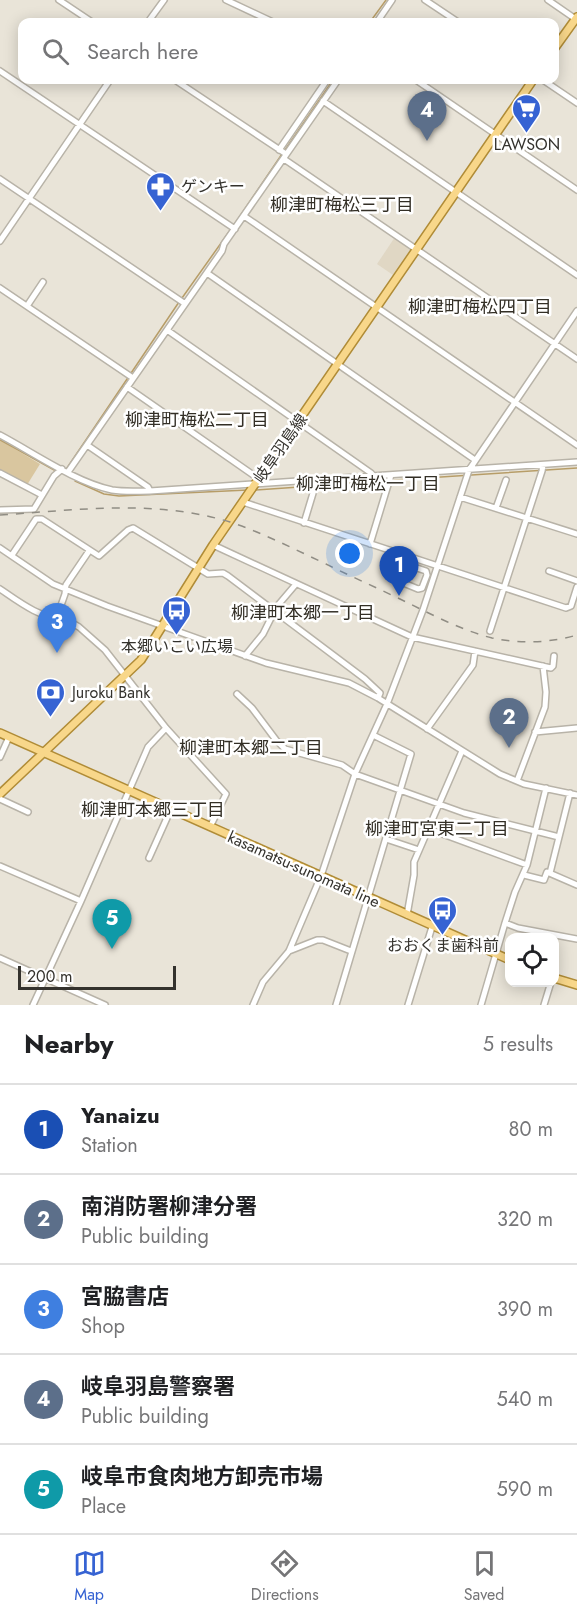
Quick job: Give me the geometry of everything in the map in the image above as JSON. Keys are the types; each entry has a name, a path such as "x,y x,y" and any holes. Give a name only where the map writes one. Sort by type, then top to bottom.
{"main road":[{"path":"559,44 577,19"},
{"name":"岐阜羽島線","path":"0,794 141,660 213,545 530,84"},
{"name":"kasamatsu-sunomata line","path":"0,733 505,958"},
{"path":"559,979 577,985"}],"street":[{"path":"59,0 86,18"},
{"path":"151,18 164,0"},
{"path":"226,0 264,18"},
{"path":"380,18 392,0"},
{"path":"424,0 452,18"},
{"path":"549,0 577,19"},
{"path":"0,71 18,83"},
{"path":"20,84 235,229"},
{"path":"0,241 107,84"},
{"path":"182,84 279,150 285,157 417,250 577,359"},
{"path":"279,150 324,84"},
{"path":"0,510 34,509 42,495 87,445 335,84"},
{"path":"422,84 577,190"},
{"path":"549,84 577,103"},
{"path":"323,101 577,275"},
{"path":"0,179 184,303"},
{"path":"244,216 577,445"},
{"path":"207,273 475,460"},
{"path":"27,306 43,282"},
{"path":"0,288 133,378"},
{"path":"253,1005 262,982 290,951 321,876 355,774 387,704 412,638 469,470 577,311"},
{"path":"167,330 373,476"},
{"path":"127,387 257,481"},
{"path":"0,435 65,470 98,486 112,490 150,491 257,481 317,480 577,462"},
{"path":"87,445 148,487 150,491"},
{"path":"490,631 543,465"},
{"path":"0,473 42,495"},
{"path":"370,544 391,475"},
{"path":"303,523 317,480"},
{"path":"496,508 506,480"},
{"path":"460,496 577,534"},
{"path":"243,502 566,608 571,606 577,587"},
{"path":"12,555 36,519 42,519 99,556 133,528 208,574 223,573 228,576 365,679 380,693 378,698"},
{"path":"213,545 412,638 550,668 553,666 554,656"},
{"path":"0,548 66,590 266,663 349,683 378,698 500,774 517,781 577,795"},
{"path":"60,616 59,611 66,585 89,551"},
{"path":"403,570 417,568 426,571 427,575 422,588 418,589 399,580 408,557"},
{"path":"549,571 577,581"},
{"path":"245,656 296,584"},
{"path":"0,589 34,611 51,617 60,616 93,638 105,650 166,728 226,794 210,827"},
{"path":"427,729 473,665 474,651"},
{"path":"517,781 545,707 543,666"},
{"path":"237,693 285,748 342,765 355,774 481,818 559,837"},
{"path":"33,1005 148,747 166,728"},
{"path":"535,732 577,728"},
{"path":"336,1005 411,754 373,735"},
{"path":"0,757 9,737"},
{"path":"407,915 414,862 462,751"},
{"path":"481,1005 515,892 527,865 546,788"},
{"path":"550,873 570,793"},
{"path":"0,799 28,812"},
{"path":"149,858 171,809"},
{"path":"429,829 527,865"},
{"path":"386,839 419,850"},
{"path":"0,866 81,901"},
{"path":"524,875 544,880 547,872 577,885"},
{"path":"505,923 518,928 577,939"},
{"path":"408,1005 432,927"},
{"path":"290,951 317,940 323,940 351,951"},
{"path":"0,958 105,1005"},
{"path":"544,1005 549,987"}],"shaded area":[{"path":"395,237 411,250 393,275 377,264"},
{"path":"0,440 40,464 27,485 0,470"}],"waterway":[{"path":"373,18 386,0"},
{"path":"285,150 330,84"},
{"path":"234,225 282,154"},
{"path":"182,298 231,229"},
{"path":"67,468 179,302"},
{"path":"0,440 56,471"},
{"path":"318,485 577,468"},
{"path":"75,481 104,494 119,496 248,490"},
{"path":"256,490 314,486"}],"railway":[{"path":"0,515 116,508 145,508 202,515 230,522 266,536 445,621 480,635 524,642 556,640 577,635"}],"place":[{"name":"LAWSON","path":"527,134"},
{"name":"岐阜羽島警察署","path":"427,141"},
{"name":"ゲンキー","path":"160,212"},
{"name":"Yanaizu","path":"399,596"},
{"name":"本郷いこい広場","path":"177,636"},
{"name":"宮脇書店","path":"57,653"},
{"name":"Juroku Bank","path":"51,718"},
{"name":"南消防署柳津分署","path":"509,748"},
{"name":"おおくま歯科前","path":"443,936"},
{"name":"岐阜市食肉地方卸売市場","path":"112,949"}],"district":[{"name":"柳津町梅松三丁目","path":"342,205"},
{"name":"柳津町梅松四丁目","path":"480,307"},
{"name":"柳津町梅松二丁目","path":"197,420"},
{"name":"柳津町梅松一丁目","path":"368,484"},
{"name":"柳津町本郷一丁目","path":"303,613"},
{"name":"柳津町本郷二丁目","path":"251,748"},
{"name":"柳津町本郷三丁目","path":"153,810"},
{"name":"柳津町宮東二丁目","path":"437,829"}]}
